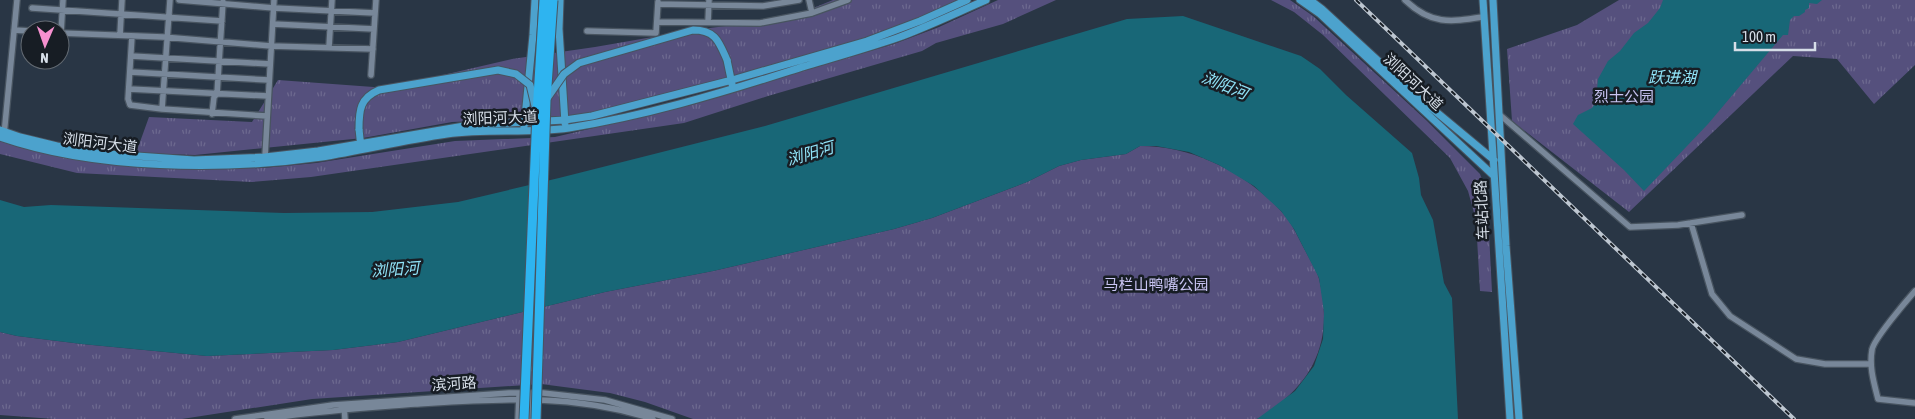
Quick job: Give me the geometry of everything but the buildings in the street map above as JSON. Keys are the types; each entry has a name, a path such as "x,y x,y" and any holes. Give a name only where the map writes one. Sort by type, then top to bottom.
{"highway":[{"path":"524,419 537,113 544,0"},
{"path":"535,417 546,100 553,0"}],"main road":[{"path":"523,131 534,35 535,0"},
{"path":"560,0 559,30 565,128"},
{"name":"浏阳河大道","path":"2,134 57,152 93,158 194,165 281,161 470,125 564,120 592,116 731,81 868,41 967,0"},
{"name":"浏阳河大道","path":"2,134 94,153 194,160 265,157 361,147 463,132 565,128 617,118 734,89 895,38 986,0"},
{"name":"浏阳河大道","path":"1300,0 1320,14 1493,175 1504,188"},
{"name":"浏阳河大道","path":"1310,0 1503,169"},
{"name":"车站北路","path":"1483,0 1510,419"},
{"name":"车站北路","path":"1493,0 1518,419"},
{"path":"546,100 564,74 579,63 693,30 705,30 717,39 727,60 734,89"},
{"path":"361,147 359,129 361,104 371,93 379,90 498,70 516,74 530,85 537,113"},
{"path":"519,419 525,397"}],"street":[{"path":"2,134 17,0"},
{"path":"62,0 62,20"},
{"path":"120,35 122,0"},
{"path":"162,109 170,0"},
{"path":"179,0 223,2 274,8 375,13"},
{"path":"265,157 274,0"},
{"path":"329,47 332,0"},
{"path":"371,75 376,0"},
{"path":"587,31 656,33 658,2 763,3 799,0"},
{"path":"809,0 812,13"},
{"path":"658,22 760,24 812,13 848,0"},
{"path":"1405,0 1414,8 1434,19 1460,20 1483,17"},
{"path":"212,114 218,78 223,2"},
{"path":"708,22 709,2"},
{"path":"32,8 222,21"},
{"path":"273,24 374,29"},
{"path":"14,30 20,30"},
{"path":"70,33 271,46 373,49"},
{"path":"132,36 130,105 212,114 267,116"},
{"path":"131,56 270,64"},
{"path":"130,72 269,80"},
{"path":"129,89 268,96"},
{"path":"1500,115 1630,227 1678,226 1742,215"},
{"path":"1691,223 1712,294 1730,316 1796,359 1825,364 1871,364"},
{"path":"1915,291 1902,305 1872,348 1871,364 1871,372 1878,399 1915,404"},
{"name":"滨河路","path":"235,419 284,411 572,395 605,400 672,419"},
{"path":"525,397 535,417"},
{"name":"滨河路","path":"525,397 602,406 653,419"},
{"path":"344,407 345,419"},
{"name":"滨河路","path":"267,419 344,407"}],"green space":[{"path":"833,0 957,0 891,32 592,116 452,122 363,138 195,155 136,153 149,117 252,122 278,80 387,88 512,59 693,30 786,19"},
{"path":"998,0 1056,0 1003,24 936,43 922,51 768,96 684,123 311,177 252,182 77,173 0,154 0,141 68,158 115,164 193,169 263,168 316,163 455,141 555,137 678,108 894,44 939,27"},
{"path":"1271,0 1290,0 1313,16 1426,120 1480,174 1487,193 1492,292 1480,291 1476,220 1468,191 1450,158 1323,35 1294,12"},
{"name":"烈士公园","path":"1619,0 1915,0 1915,65 1874,104 1837,59 1793,56 1629,212 1512,121 1507,49 1577,25"},
{"name":"马栏山鸭嘴公园","path":"1140,146 1160,147 1198,156 1234,173 1250,184 1266,196 1288,220 1317,272 1323,298 1324,316 1323,333 1313,364 1293,392 1257,419 693,419 645,402 610,393 541,384 312,399 182,419 54,419 0,415 0,332 82,344 207,356 333,350 398,342 605,292 713,271 894,229 932,218 1027,182 1059,166 1081,160 1126,154"}],"water":[{"name":"跃进湖","path":"1663,0 1822,0 1817,4 1809,3 1809,8 1805,12 1799,16 1794,16 1790,20 1788,35 1783,35 1708,124 1644,191 1624,170 1573,124 1578,115 1592,108 1599,98 1597,90 1598,79 1608,61 1620,51 1634,33 1648,23 1660,8"},
{"name":"浏阳河","path":"1183,16 1301,56 1320,69 1346,95 1412,153 1419,178 1421,195 1433,220 1444,283 1452,298 1458,419 1257,419 1295,391 1314,366 1323,339 1324,312 1319,278 1294,229 1281,211 1254,186 1219,165 1189,152 1156,146 1140,146 1126,154 1081,160 1059,166 1027,182 932,218 894,229 713,271 605,292 398,342 333,350 207,356 82,344 0,332 0,200 24,207 51,205 284,213 372,212 458,202 765,126 1127,19"}],"railway":[{"path":"1356,0 1794,419"}]}
